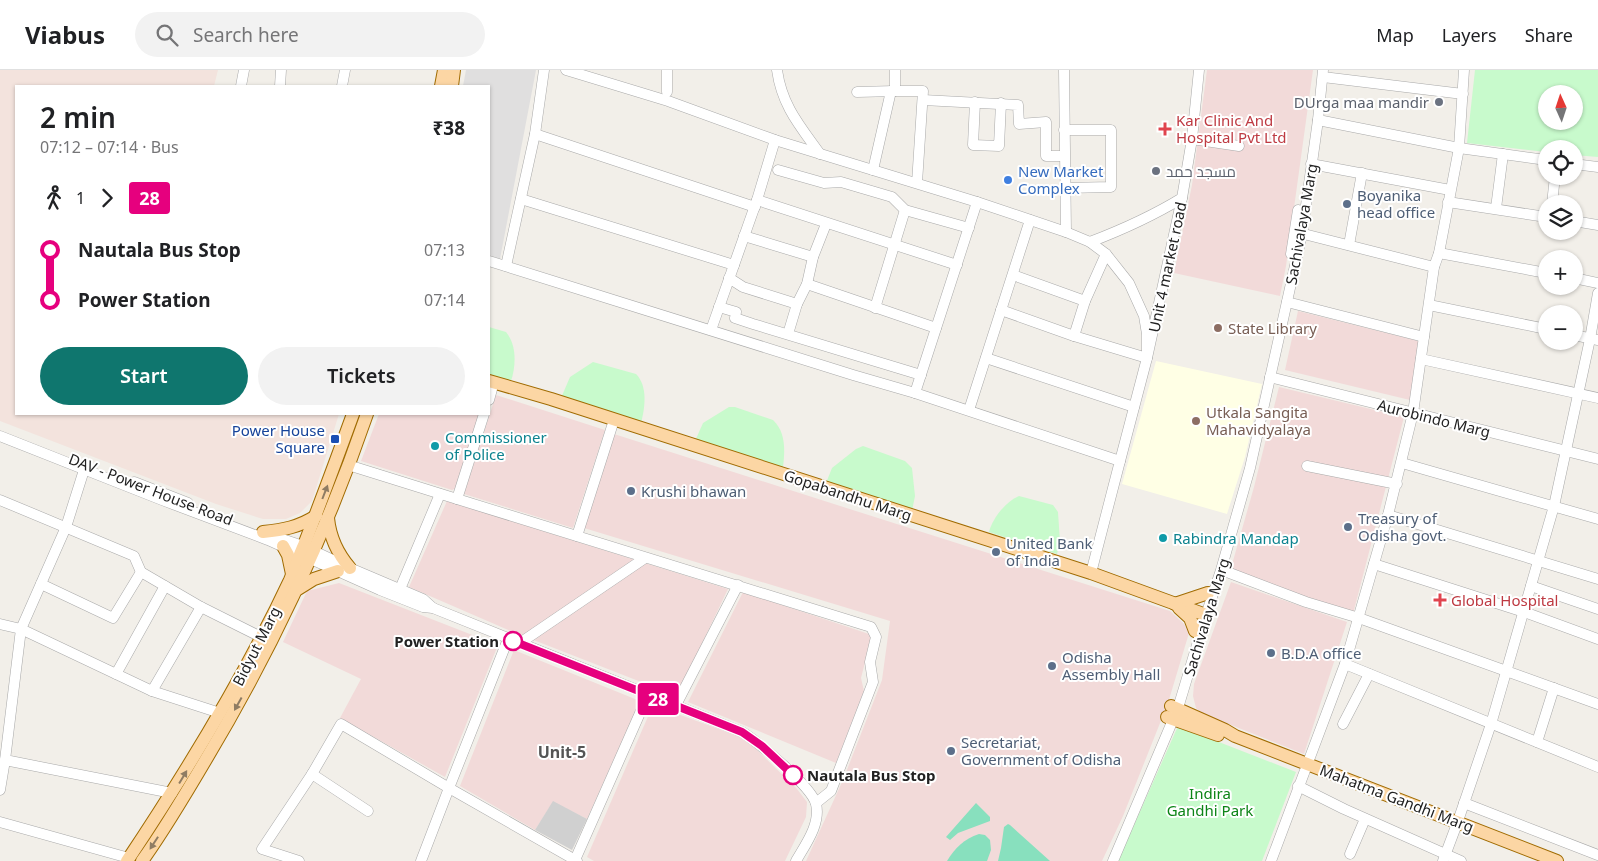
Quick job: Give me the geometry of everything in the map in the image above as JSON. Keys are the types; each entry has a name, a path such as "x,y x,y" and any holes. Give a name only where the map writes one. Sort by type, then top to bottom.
{"main road":[{"path":"441,85 444,70"},
{"path":"452,85 454,70"},
{"name":"Gopabandhu Marg","path":"492,382 1091,572 1203,614"},
{"name":"Bidyut Marg","path":"322,516 353,415"},
{"name":"Bidyut Marg","path":"142,861 191,785 254,676 296,590 307,552 322,516 348,465 367,415"},
{"path":"263,532 298,526 322,516 330,531 344,570 314,579 296,590"},
{"path":"283,546 288,555 292,574"},
{"name":"Bidyut Marg","path":"128,859 172,793 220,713 292,574 307,552"},
{"path":"1196,632 1190,618 1175,604 1208,593"},
{"name":"Mahatma Gandhi Marg","path":"1172,713 1225,730 1235,736 1557,861"}],"street":[{"path":"241,85 244,70"},
{"path":"280,85 281,70"},
{"path":"342,85 345,70"},
{"path":"506,266 535,134 544,70"},
{"path":"566,70 668,101 775,140 977,202 1090,242 1106,254 1129,283 1144,316 1147,334 1147,358 1074,336 1001,310"},
{"path":"667,70 668,92"},
{"path":"777,70 778,81 788,111 820,154"},
{"path":"873,170 893,92 894,70"},
{"path":"1064,70 1066,232"},
{"name":"Unit 4 market road","path":"1091,572 1147,358 1182,198 1192,139 1199,70"},
{"path":"1271,861 1345,664 1402,463 1413,413 1434,267 1459,148 1464,70"},
{"path":"1321,72 1463,94"},
{"name":"Sachivalaya Marg","path":"1113,861 1172,713 1245,468 1286,278 1298,233 1318,120 1321,72"},
{"name":"Sachivalaya Marg","path":"1109,861 1132,809 1143,773 1172,713 1196,632 1221,570 1248,475 1287,302 1321,72"},
{"path":"857,92 923,91 917,183"},
{"path":"923,100 1018,105 1019,124 1046,122 1046,156 1064,156"},
{"path":"975,102 973,145 999,146 1000,103"},
{"path":"1318,120 1459,148 1538,159"},
{"path":"1064,130 1111,130 1111,187 1066,188"},
{"path":"535,134 895,244 957,266"},
{"path":"1192,139 1239,146"},
{"path":"711,330 756,203 775,140"},
{"path":"1496,208 1503,154"},
{"path":"1311,164 1450,190"},
{"path":"1583,165 1598,167"},
{"path":"778,170 824,183 841,182 884,194 892,197 905,210 969,228"},
{"path":"1349,245 1362,173"},
{"path":"1090,242 1145,220 1182,198"},
{"path":"522,199 734,265"},
{"path":"915,393 977,202"},
{"path":"1448,202 1538,216"},
{"path":"875,308 905,210"},
{"path":"969,410 1030,220"},
{"path":"1583,222 1598,225"},
{"path":"788,334 797,304 807,284 813,257 826,224"},
{"path":"1298,233 1434,267"},
{"path":"744,236 813,257"},
{"path":"1438,253 1538,272"},
{"path":"1074,336 1085,300 1106,254"},
{"path":"490,260 969,410 1120,461"},
{"path":"1013,275 1085,300"},
{"path":"729,278 744,287 797,304"},
{"path":"1583,280 1598,283"},
{"path":"807,284 936,328"},
{"path":"1444,858 1491,724 1554,506 1579,393 1594,339 1598,293"},
{"path":"1287,302 1424,337"},
{"path":"1429,305 1538,327"},
{"path":"719,306 736,312 735,318 921,375"},
{"path":"986,358 1134,407"},
{"path":"1421,359 1598,398"},
{"name":"Aurobindo Marg","path":"1270,377 1598,459"},
{"path":"457,499 484,415"},
{"path":"577,536 614,420"},
{"name":"DAV - Power House Road","path":"0,430 263,532 307,552"},
{"name":"DAV - Power House Road","path":"0,436 283,546 307,552"},
{"path":"1402,463 1598,519"},
{"path":"348,465 645,558 871,626 876,636 870,662 873,682 831,791 816,803"},
{"path":"1307,466 1396,484"},
{"path":"0,790 22,629 66,527 84,470"},
{"path":"399,593 440,494"},
{"path":"0,500 134,556 141,572 261,637"},
{"path":"1388,515 1598,579"},
{"path":"307,552 399,593 424,599 434,608 508,639 742,732 754,740 793,775 816,803 814,826 796,861"},
{"path":"520,643 645,558"},
{"path":"1374,564 1598,638"},
{"path":"41,584 112,618 141,572"},
{"path":"1227,572 1306,602 1359,618 1598,704"},
{"path":"676,705 738,585"},
{"path":"116,674 165,586"},
{"path":"1531,586 1598,609"},
{"path":"152,690 201,606"},
{"path":"0,624 22,629 152,690 220,713"},
{"path":"421,861 508,639"},
{"path":"1345,664 1598,767"},
{"path":"1344,724 1369,674"},
{"path":"1536,742 1554,688"},
{"path":"299,861 262,849 312,774 341,724 576,861 648,695"},
{"path":"5,760 172,793"},
{"path":"312,774 368,811"},
{"path":"1298,786 1444,858 1461,861"},
{"path":"1464,803 1598,855"},
{"path":"1350,854 1365,819"},
{"path":"0,822 128,859"}],"shaded area":[{"path":"0,70 218,70 214,85 15,85 15,415 339,415 312,501 300,513 286,519 263,519 216,504 0,421"},
{"path":"466,70 536,70 500,259 490,255 490,85 463,85"},
{"path":"1207,70 1313,70 1286,266 1280,296 1174,273 1192,185"},
{"path":"1298,311 1419,341 1410,400 1285,370"},
{"name":"Utkala Sangita Mahavidyalaya","path":"1156,361 1262,384 1245,457 1227,514 1122,484"},
{"path":"1279,387 1404,417 1353,614 1313,602 1231,568"},
{"path":"496,395 605,430 573,528 464,494"},
{"path":"379,415 482,415 458,487 452,490 361,461"},
{"path":"614,434 1170,611 1184,624 1189,633 1168,703 1123,816 1102,861 806,861 843,780 882,680 890,621 584,528"},
{"path":"447,501 728,589 677,696 513,632 409,587"},
{"name":"B.D.A office","path":"1231,582 1347,622 1304,754 1201,713 1196,708 1193,696 1194,684"},
{"path":"339,583 498,645 445,777 340,718 361,679 283,642 307,591"},
{"path":"743,592 872,635 861,678 864,691 836,763 688,702"},
{"path":"514,650 640,701 587,819 553,802 535,830 460,786"},
{"path":"653,705 738,736 751,744 797,789 807,802 806,817 785,861 594,861 587,857"},
{"path":"553,801 587,819 572,850 535,830"}],"green space":[{"path":"1475,70 1598,70 1598,157 1583,156 1583,140 1538,140 1538,151 1467,143"},
{"path":"490,327 506,332 510,337 514,349 515,362 511,381 490,375"},
{"path":"593,362 636,374 640,379 644,391 644,411 641,423 561,398 570,377"},
{"path":"729,407 735,407 773,420 782,436 784,448 783,467 695,441 703,423"},
{"path":"863,446 905,461 912,468 915,496 912,511 826,483 832,468 856,449"},
{"path":"1019,496 1053,505 1058,512 1060,542 1057,554 989,532 1000,511 1014,498"},
{"name":"Indira Gandhi Park","path":"1178,726 1296,772 1262,861 1118,861"},
{"path":"976,803 990,817 990,821 958,833 950,840 946,837"},
{"path":"1008,824 1050,861 998,861 1004,827"},
{"path":"979,834 985,835 990,840 991,850 987,861 947,861 960,844"}],"bus line":[{"name":"28","path":"513,641 742,732 762,746 793,775"}],"place":[{"name":"DUrga maa mandir","path":"1439,102"},
{"name":"Kar Clinic And Hospital Pvt Ltd","path":"1165,129"},
{"name":"مسجد حمد","path":"1156,171"},
{"name":"New Market Complex","path":"1008,180"},
{"name":"Boyanika head office","path":"1347,204"},
{"name":"State Library","path":"1218,328"},
{"name":"Utkala Sangita Mahavidyalaya","path":"1196,421"},
{"name":"Power House Square","path":"335,439"},
{"name":"Commissioner of Police","path":"435,446"},
{"name":"Krushi bhawan","path":"631,491"},
{"name":"Treasury of Odisha govt.","path":"1348,527"},
{"name":"Rabindra Mandap","path":"1163,538"},
{"name":"United Bank of India","path":"996,552"},
{"name":"Global Hospital","path":"1440,600"},
{"name":"Power Station","path":"513,641"},
{"name":"B.D.A office","path":"1271,653"},
{"name":"Odisha Assembly Hall","path":"1052,666"},
{"name":"Secretariat, Government of Odisha","path":"951,751"},
{"name":"Nautala Bus Stop","path":"793,775"}],"district":[{"name":"Unit-5","path":"562,752"}]}
